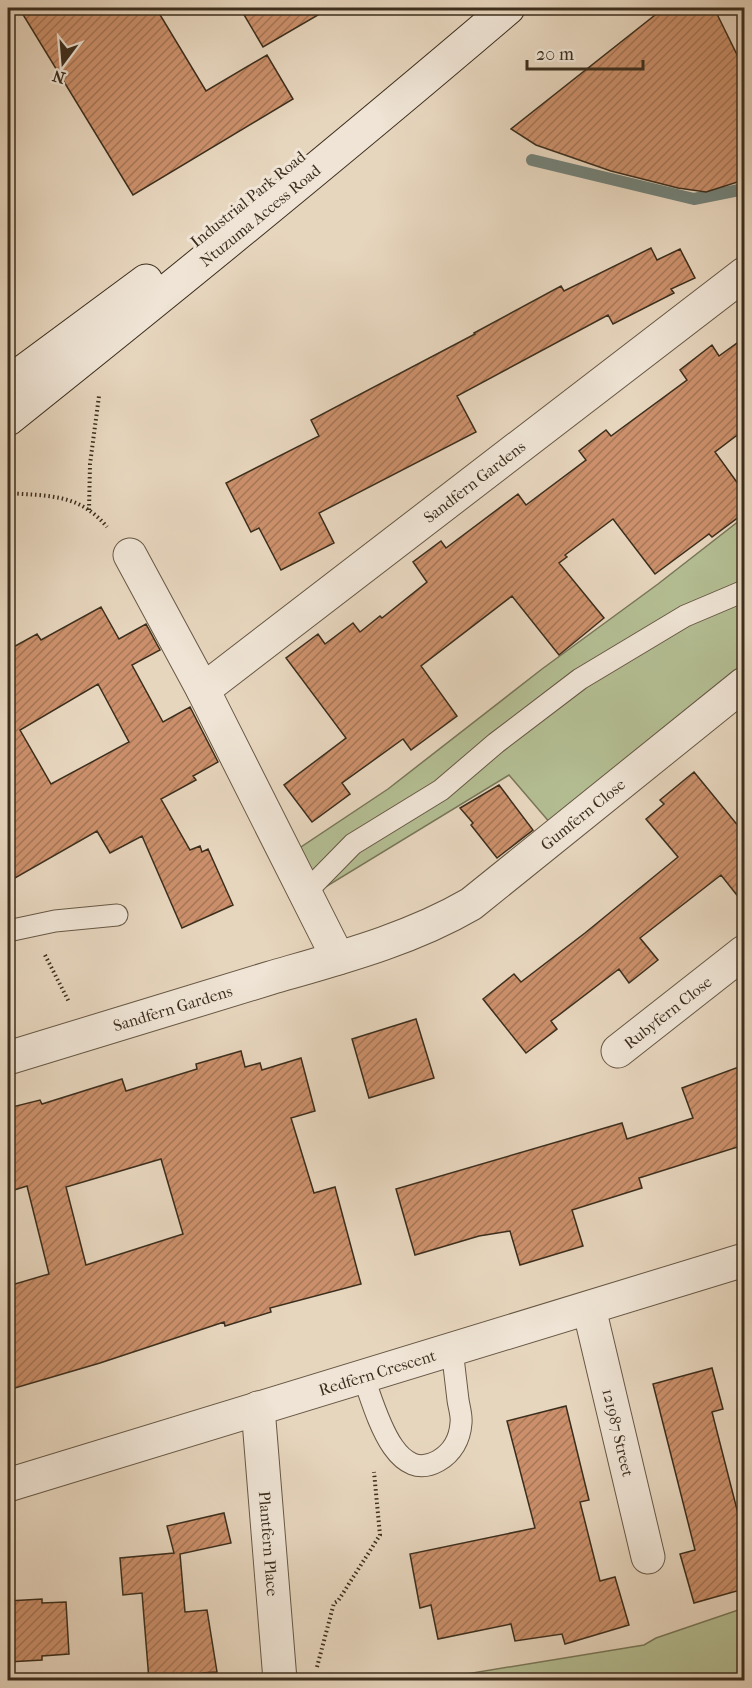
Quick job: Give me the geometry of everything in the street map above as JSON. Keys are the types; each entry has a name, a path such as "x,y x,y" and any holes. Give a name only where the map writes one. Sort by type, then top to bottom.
{"street":[{"name":"Industrial Park Road","path":"8,382 142,284 482,8"},
{"name":"Ntuzuma Access Road","path":"8,419 350,142 508,8"},
{"name":"Sandfern Gardens","path":"203,690 744,274"},
{"path":"130,555 203,690 338,958"},
{"name":"Gumfern Close","path":"412,933 445,919 471,904 744,684"},
{"name":"Sandfern Gardens","path":"8,1058 338,958 412,933"},
{"name":"Rubyfern Close","path":"618,1051 744,952"},
{"name":"Redfern Crescent","path":"8,1485 744,1260"},
{"name":"121987 Street","path":"589,1308 648,1557"},
{"name":"Plantfern Place","path":"258,1408 280,1680"}],"lane":[{"path":"305,893 353,844 441,790 496,743 580,679 685,616 744,591"},
{"path":"8,931 55,921 117,915"},
{"path":"363,1376 391,1448 410,1462 418,1465 432,1464 448,1455 455,1444 461,1423 452,1349"}],"path":[{"path":"89,510 90,464 99,396"},
{"path":"8,493 70,499 97,515 130,555"},
{"path":"41,947 61,986"},
{"path":"316,1670 334,1603 338,1601 380,1534 372,1454 381,1425"}],"green space":[{"path":"744,517 744,669 551,824 509,775 319,891 298,849 388,789 542,669 658,584"},
{"path":"744,1608 744,1680 468,1680 466,1674 644,1645 656,1638"}],"building":[{"path":"19,8 156,8 206,91 267,55 293,99 133,195"},
{"path":"240,8 330,8 263,47"},
{"path":"664,8 714,8 744,69 744,180 706,192 678,188 611,171 536,145 511,129"},
{"path":"651,248 657,260 680,249 695,278 671,289 674,293 613,324 608,315 457,396 476,432 319,513 334,543 281,570 259,528 251,532 226,483 319,436 311,420 561,286 564,291"},
{"path":"744,338 744,430 715,452 744,492 744,513 712,537 709,534 655,574 613,519 565,555 567,557 559,563 604,618 559,655 512,596 421,666 457,716 411,750 403,739 342,783 350,794 312,822 284,785 346,738 286,658 318,634 325,644 353,623 360,632 380,616 382,618 427,582 413,562 441,541 446,548 518,494 526,505 586,460 579,451 606,430 611,436 687,380 680,370 712,345 719,356"},
{"path":"101,607 119,639 146,624 160,650 132,665 163,722 190,707 218,762 193,776 196,780 161,799 190,850 200,846 202,852 208,849 233,905 182,928 142,836 110,853 97,831 8,882 8,650 37,634 41,640","holes":["98,684 129,742 51,784 20,730"]},
{"path":"694,772 744,833 744,904 721,875 640,938 658,960 629,983 619,969 551,1021 557,1029 526,1053 483,999 514,974 521,982 678,857 646,819 664,804 660,800"},
{"path":"499,785 533,830 497,858 460,808"},
{"path":"416,1019 434,1078 369,1098 352,1039"},
{"path":"241,1051 245,1067 260,1063 262,1070 301,1058 315,1111 291,1118 314,1193 335,1187 361,1284 270,1308 271,1312 225,1326 224,1322 100,1363 8,1390 8,1286 49,1274 27,1186 8,1192 8,1108 40,1100 42,1104 122,1079 126,1091 197,1069 196,1064","holes":["161,1159 183,1234 86,1265 66,1187"]},
{"path":"744,1065 744,1145 639,1178 642,1188 572,1210 583,1246 520,1265 510,1231 479,1236 415,1255 396,1189 622,1123 627,1139 693,1118 682,1088"},
{"path":"712,1368 723,1409 712,1412 744,1537 744,1589 694,1603 680,1554 695,1550 653,1384"},
{"path":"566,1406 589,1500 580,1502 600,1581 615,1577 629,1625 565,1644 562,1634 515,1641 511,1624 438,1639 431,1605 420,1608 410,1554 535,1528 507,1421"},
{"path":"224,1513 231,1543 180,1554 185,1612 207,1610 217,1672 202,1673 198,1680 149,1680 142,1593 123,1595 120,1558 174,1553 167,1526"},
{"path":"42,1599 42,1603 66,1602 69,1654 42,1656 42,1660 8,1662 8,1601"}],"waterway":[{"path":"532,160 694,199 744,189"}]}
